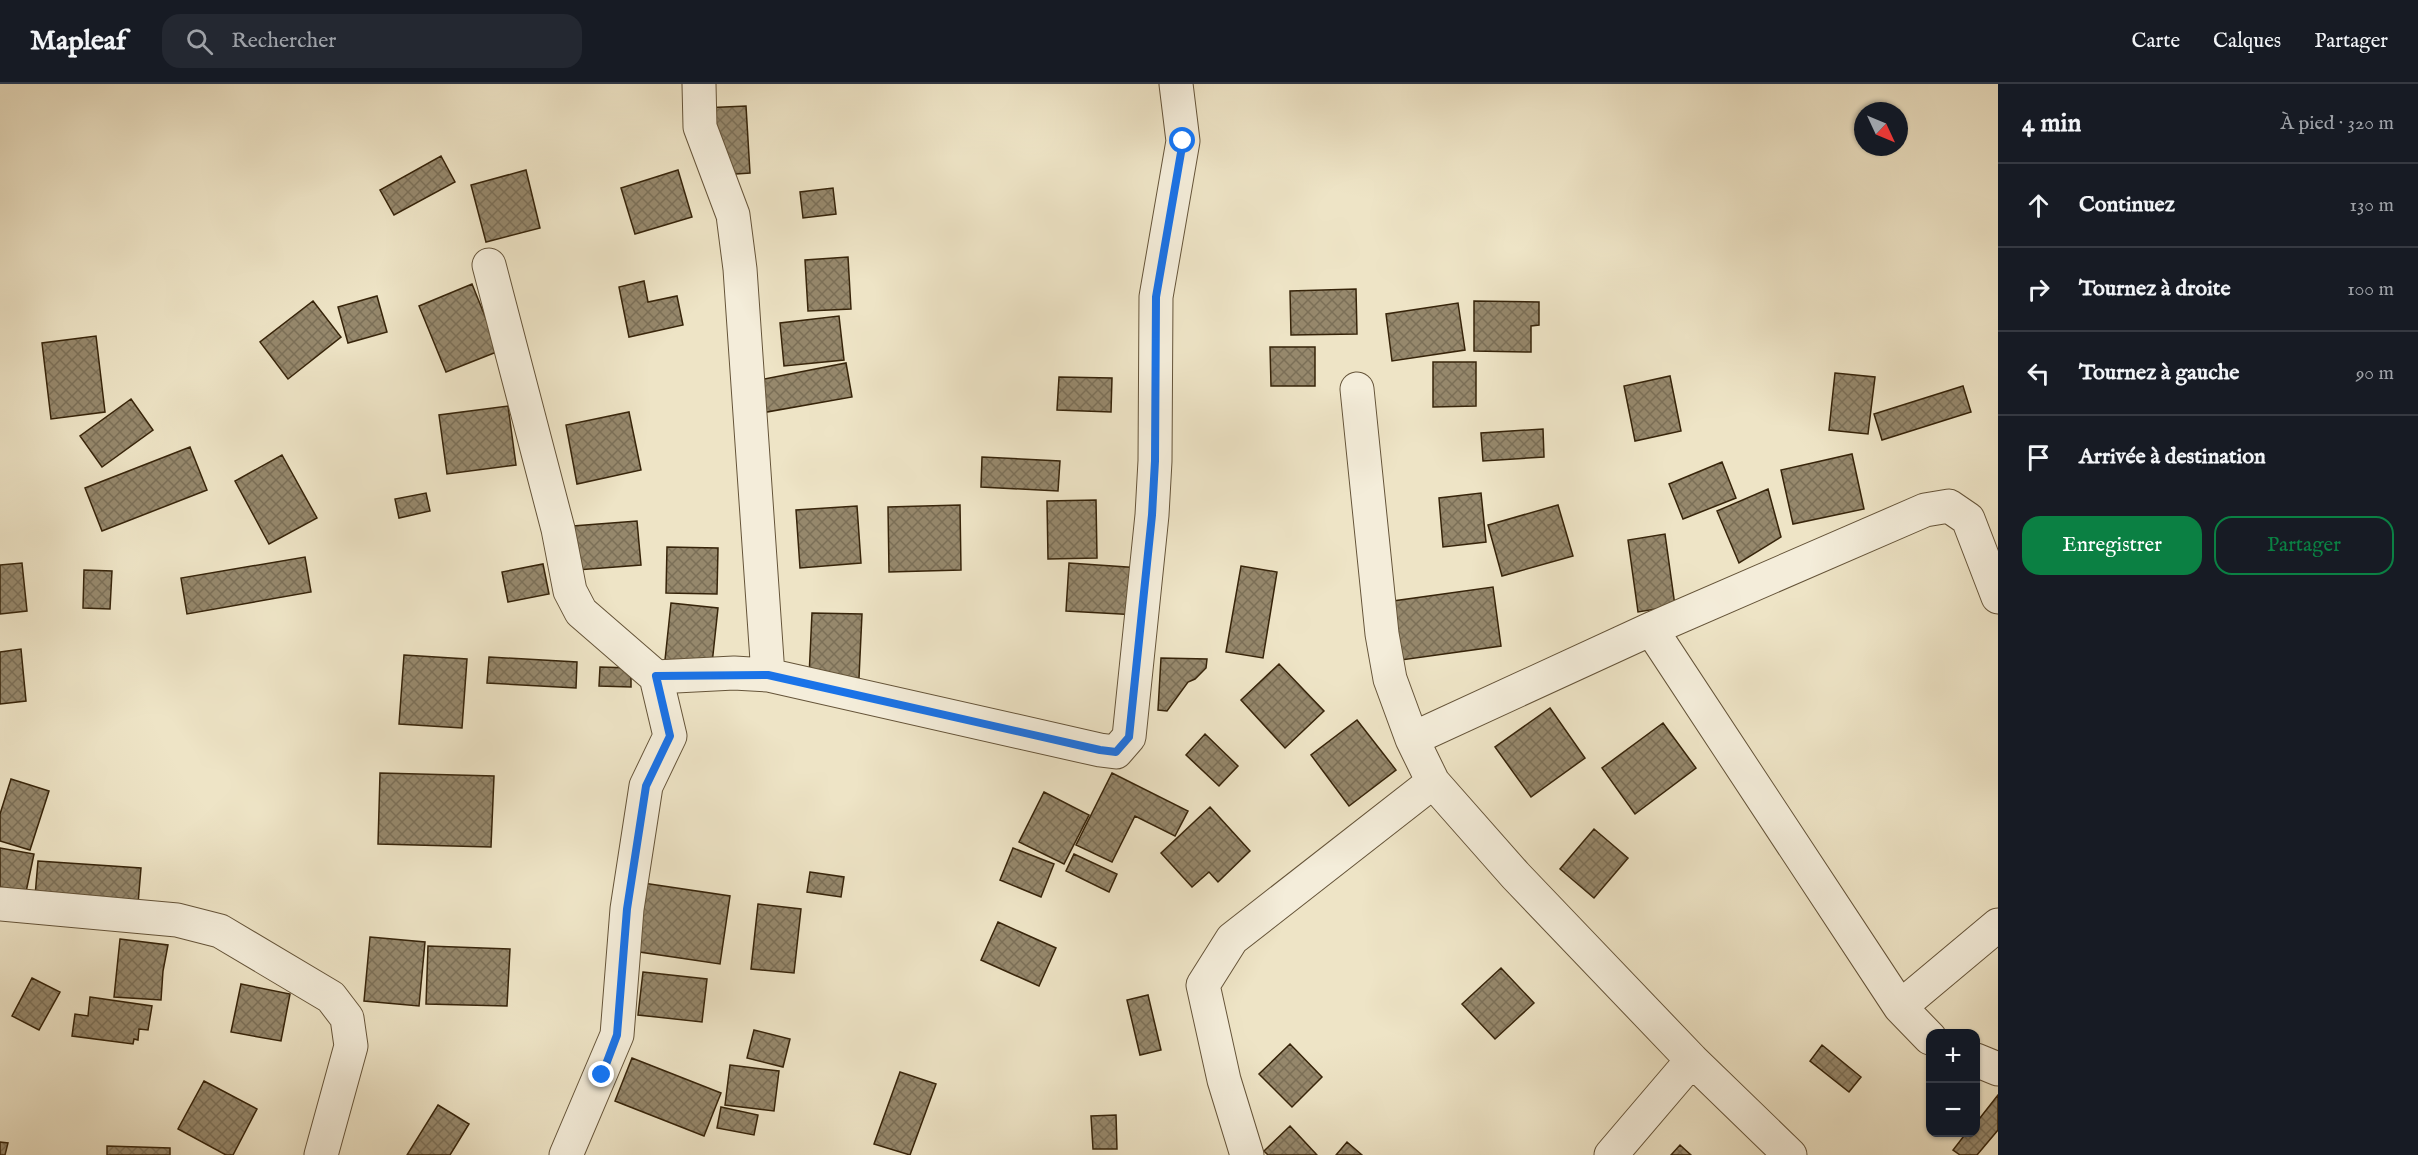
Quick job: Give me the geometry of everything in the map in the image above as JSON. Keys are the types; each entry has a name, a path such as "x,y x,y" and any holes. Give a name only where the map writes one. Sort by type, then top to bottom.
{"street":[{"path":"699,84 700,127 733,215 740,269 768,675"},
{"path":"656,676 768,675 1116,752 1129,737 1152,515 1155,461 1156,297 1183,141 1176,84"},
{"path":"489,265 558,529 570,591 581,612 656,676 670,736 646,786 627,909 617,1035 566,1155"},
{"path":"1357,389 1382,634 1390,679 1412,740 1433,782 1516,876 1692,1060 1790,1155"},
{"path":"1412,740 1651,629 1925,510 1949,506 1968,519 1998,597"},
{"path":"1651,629 1900,1007 1926,1034"},
{"path":"1246,1155 1224,1080 1203,985 1232,939 1433,782"},
{"path":"0,904 177,920 220,932 331,997 347,1018 351,1046 321,1155"},
{"path":"1900,1007 1998,925"},
{"path":"1611,1155 1692,1060"},
{"path":"1980,1061 1998,1069"}],"building":[{"path":"746,106 750,173 706,176 702,108"},
{"path":"441,156 455,182 394,215 380,190"},
{"path":"526,170 540,228 486,242 471,185"},
{"path":"678,170 692,217 635,234 621,188"},
{"path":"833,188 836,214 803,218 800,192"},
{"path":"848,257 851,309 808,311 805,260"},
{"path":"644,281 648,302 677,296 683,325 629,337 619,287"},
{"path":"472,284 499,351 446,372 419,306"},
{"path":"1356,289 1357,334 1291,335 1290,291"},
{"path":"377,296 387,332 348,343 338,307"},
{"path":"313,301 341,337 288,379 260,342"},
{"path":"1474,301 1539,302 1539,325 1531,326 1531,352 1474,351"},
{"path":"1458,303 1465,350 1392,361 1386,314"},
{"path":"839,316 844,360 784,366 780,323"},
{"path":"96,336 105,412 51,419 42,343"},
{"path":"1270,347 1315,347 1315,386 1271,386"},
{"path":"1433,362 1476,362 1476,406 1433,407"},
{"path":"846,363 852,397 750,415 744,383"},
{"path":"1835,373 1875,377 1868,434 1829,430"},
{"path":"1670,376 1681,431 1635,441 1624,386"},
{"path":"1059,377 1112,378 1111,412 1057,410"},
{"path":"1963,386 1971,412 1882,440 1874,414"},
{"path":"131,399 153,430 102,467 80,436"},
{"path":"508,406 516,465 447,474 439,415"},
{"path":"629,412 641,470 577,484 566,425"},
{"path":"1543,429 1544,457 1483,461 1481,433"},
{"path":"190,447 207,490 102,531 85,488"},
{"path":"1852,454 1864,509 1793,524 1781,470"},
{"path":"282,455 317,518 269,544 235,481"},
{"path":"982,457 1060,461 1058,491 981,487"},
{"path":"1722,462 1736,498 1683,519 1669,484"},
{"path":"1768,489 1781,537 1739,563 1717,511"},
{"path":"426,493 430,511 399,518 395,499"},
{"path":"1481,493 1486,542 1443,547 1439,498"},
{"path":"1096,500 1097,558 1048,559 1047,501"},
{"path":"960,505 961,570 889,572 888,507"},
{"path":"1558,505 1573,556 1502,576 1488,525"},
{"path":"857,506 861,563 800,568 796,510"},
{"path":"637,521 641,565 577,570 573,526"},
{"path":"1665,534 1675,606 1638,612 1628,540"},
{"path":"667,547 718,548 717,594 666,593"},
{"path":"305,557 311,592 187,614 181,578"},
{"path":"22,563 27,611 0,614 0,565"},
{"path":"1069,563 1141,568 1138,615 1066,611"},
{"path":"543,564 549,594 508,602 502,572"},
{"path":"1241,566 1277,572 1263,658 1226,652"},
{"path":"84,570 112,571 110,609 83,608"},
{"path":"1493,587 1501,646 1394,661 1386,602"},
{"path":"671,603 718,608 712,664 665,660"},
{"path":"812,613 862,614 859,678 809,677"},
{"path":"21,649 26,701 0,704 0,652"},
{"path":"404,655 467,659 462,728 399,724"},
{"path":"489,657 577,662 576,688 487,683"},
{"path":"1161,658 1207,659 1206,668 1195,679 1188,682 1167,711 1158,710"},
{"path":"1279,664 1324,711 1285,748 1241,700"},
{"path":"600,667 631,668 631,687 599,686"},
{"path":"1550,708 1585,758 1531,797 1495,747"},
{"path":"1357,720 1396,770 1349,806 1311,755"},
{"path":"1663,723 1696,768 1635,814 1602,768"},
{"path":"1205,734 1238,766 1219,786 1186,755"},
{"path":"380,773 494,776 491,847 378,844"},
{"path":"1112,773 1188,811 1175,836 1135,816 1112,862 1076,845"},
{"path":"11,779 49,791 30,850 0,841 0,814"},
{"path":"1044,792 1089,815 1064,864 1019,842"},
{"path":"1210,807 1250,851 1218,882 1209,872 1192,887 1161,853"},
{"path":"1594,829 1628,858 1594,898 1560,869"},
{"path":"0,848 34,854 26,892 0,887"},
{"path":"1013,848 1054,864 1041,897 1000,880"},
{"path":"1074,854 1117,874 1109,892 1066,871"},
{"path":"38,861 141,868 137,916 34,908"},
{"path":"810,872 844,877 841,897 807,892"},
{"path":"643,883 730,896 720,964 633,951"},
{"path":"758,904 801,909 794,973 751,969"},
{"path":"998,922 1056,948 1039,986 981,960"},
{"path":"370,937 425,942 419,1006 364,1001"},
{"path":"120,939 168,945 161,1000 114,997"},
{"path":"428,946 510,949 507,1006 426,1004"},
{"path":"1501,968 1534,1003 1495,1039 1462,1004"},
{"path":"643,972 707,979 702,1022 638,1015"},
{"path":"32,978 60,992 39,1030 12,1016"},
{"path":"241,984 290,994 281,1041 231,1032"},
{"path":"1148,995 1161,1050 1140,1055 1127,1000"},
{"path":"90,997 152,1006 148,1030 139,1029 138,1040 134,1039 133,1044 72,1036 75,1014 88,1016"},
{"path":"754,1030 790,1039 783,1067 747,1058"},
{"path":"1290,1044 1322,1077 1292,1107 1259,1074"},
{"path":"1822,1045 1861,1077 1849,1092 1810,1061"},
{"path":"632,1058 721,1093 704,1136 615,1101"},
{"path":"730,1065 779,1071 774,1111 725,1105"},
{"path":"900,1072 936,1084 910,1155 874,1144"},
{"path":"204,1081 257,1109 233,1155 226,1155 178,1129"},
{"path":"1998,1095 1998,1130 1977,1155 1960,1155 1953,1150 1963,1137 1980,1137 1980,1118"},
{"path":"438,1105 469,1124 450,1155 407,1155"},
{"path":"721,1107 758,1115 754,1135 717,1128"},
{"path":"1116,1115 1117,1149 1093,1149 1091,1116"},
{"path":"1290,1126 1317,1155 1268,1155 1264,1151"},
{"path":"0,1142 8,1143 5,1155 0,1155"},
{"path":"1347,1142 1362,1155 1336,1155"},
{"path":"1680,1145 1691,1155 1671,1155"},
{"path":"107,1146 170,1148 170,1155 107,1155"}],"route":[{"path":"602,1075 617,1035 627,909 646,786 670,736 656,676 734,673 768,675 1100,750 1116,752 1129,737 1152,515 1155,461 1156,297 1183,141"}]}
